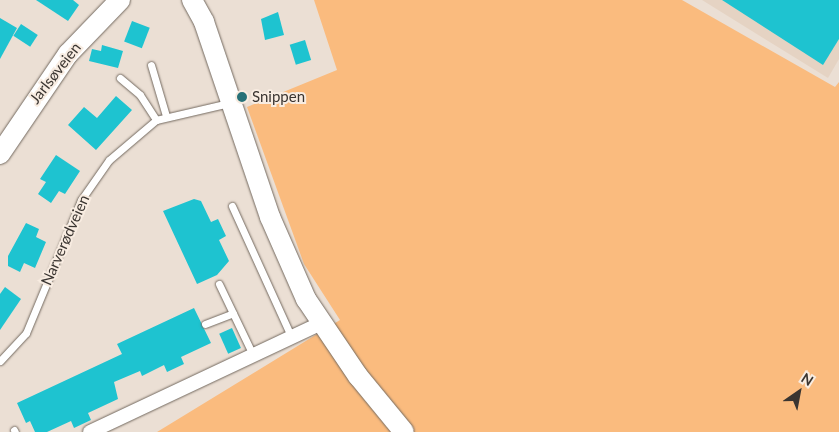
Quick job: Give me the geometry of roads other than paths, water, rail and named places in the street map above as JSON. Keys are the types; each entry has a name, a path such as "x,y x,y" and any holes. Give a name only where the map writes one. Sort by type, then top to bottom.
{"main road":[{"name":"Jarlsøveien","path":"2,147 68,54 120,0"},
{"path":"192,0 195,13 204,22"},
{"path":"207,0 204,22 229,103 282,246 322,323 404,432"}],"street":[{"path":"90,432 253,355 292,339 322,323"}],"lane":[{"path":"151,65 166,116"},
{"path":"120,78 140,95 156,120"},
{"name":"Narverødveien","path":"0,361 26,333 92,182 120,148 156,120 166,116 229,103"},
{"path":"232,206 292,339"},
{"path":"220,284 253,355"},
{"path":"205,324 233,313"}],"place":[{"name":"Snippen","path":"242,97"}]}
